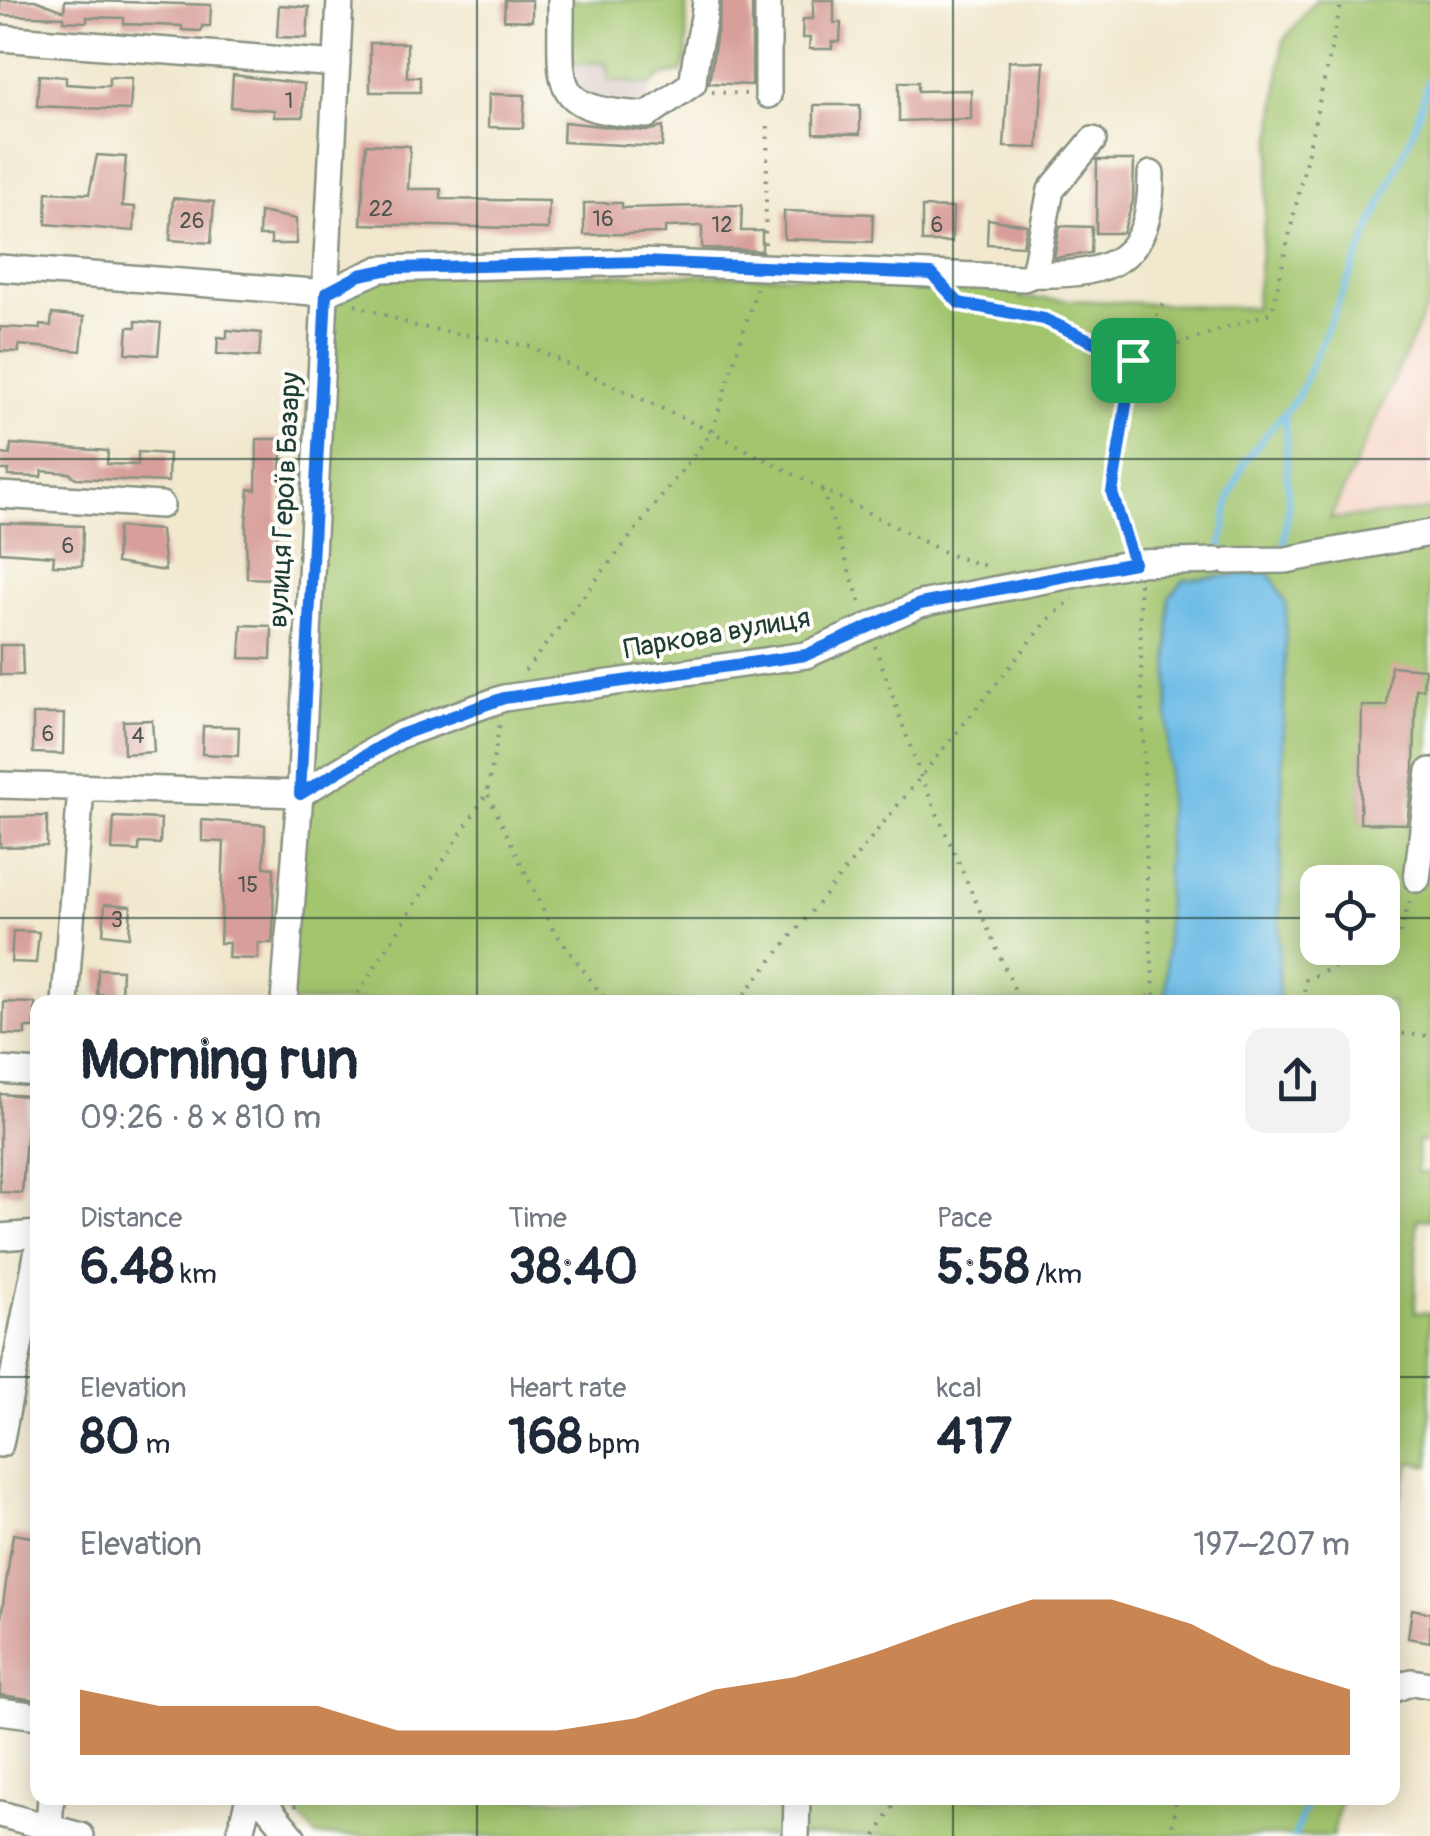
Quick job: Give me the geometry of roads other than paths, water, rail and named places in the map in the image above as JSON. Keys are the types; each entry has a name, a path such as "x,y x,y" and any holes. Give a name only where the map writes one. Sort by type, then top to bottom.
{"street":[{"name":"вулиця Героїв Базару","path":"285,995 300,794 340,0"},
{"path":"561,0 564,84 584,108 647,115 693,84 694,52 704,36 706,0"},
{"path":"768,0 768,95"},
{"path":"0,38 337,64"},
{"path":"1029,276 1051,190 1093,140"},
{"path":"0,268 326,293 360,275 395,268 764,264 932,274 1088,275 1118,260 1142,238 1151,207 1150,174"},
{"path":"0,495 161,505"},
{"name":"Паркова вулиця","path":"300,794 400,735 504,698 806,655 920,604 1134,563 1286,560 1430,533"},
{"path":"1424,876 1430,771"},
{"path":"0,785 300,794"},
{"path":"66,995 81,788"},
{"path":"0,1070 30,1072"},
{"path":"0,1237 30,1235"},
{"path":"0,1444 30,1291"},
{"path":"1400,1687 1412,1682 1430,1685"},
{"path":"0,1711 30,1715"},
{"path":"53,1805 60,1831"},
{"path":"239,1836 247,1805"},
{"path":"266,1805 292,1836"},
{"path":"796,1805 796,1836"},
{"path":"0,1814 60,1831"}],"water":[{"path":"1269,572 1286,604 1278,995 1166,995 1169,598 1184,580"}],"waterway":[{"path":"1220,556 1230,496 1246,459 1298,396 1413,131 1430,77"},
{"path":"1284,544 1288,507 1285,412"},
{"path":"1294,1836 1306,1805"}]}
